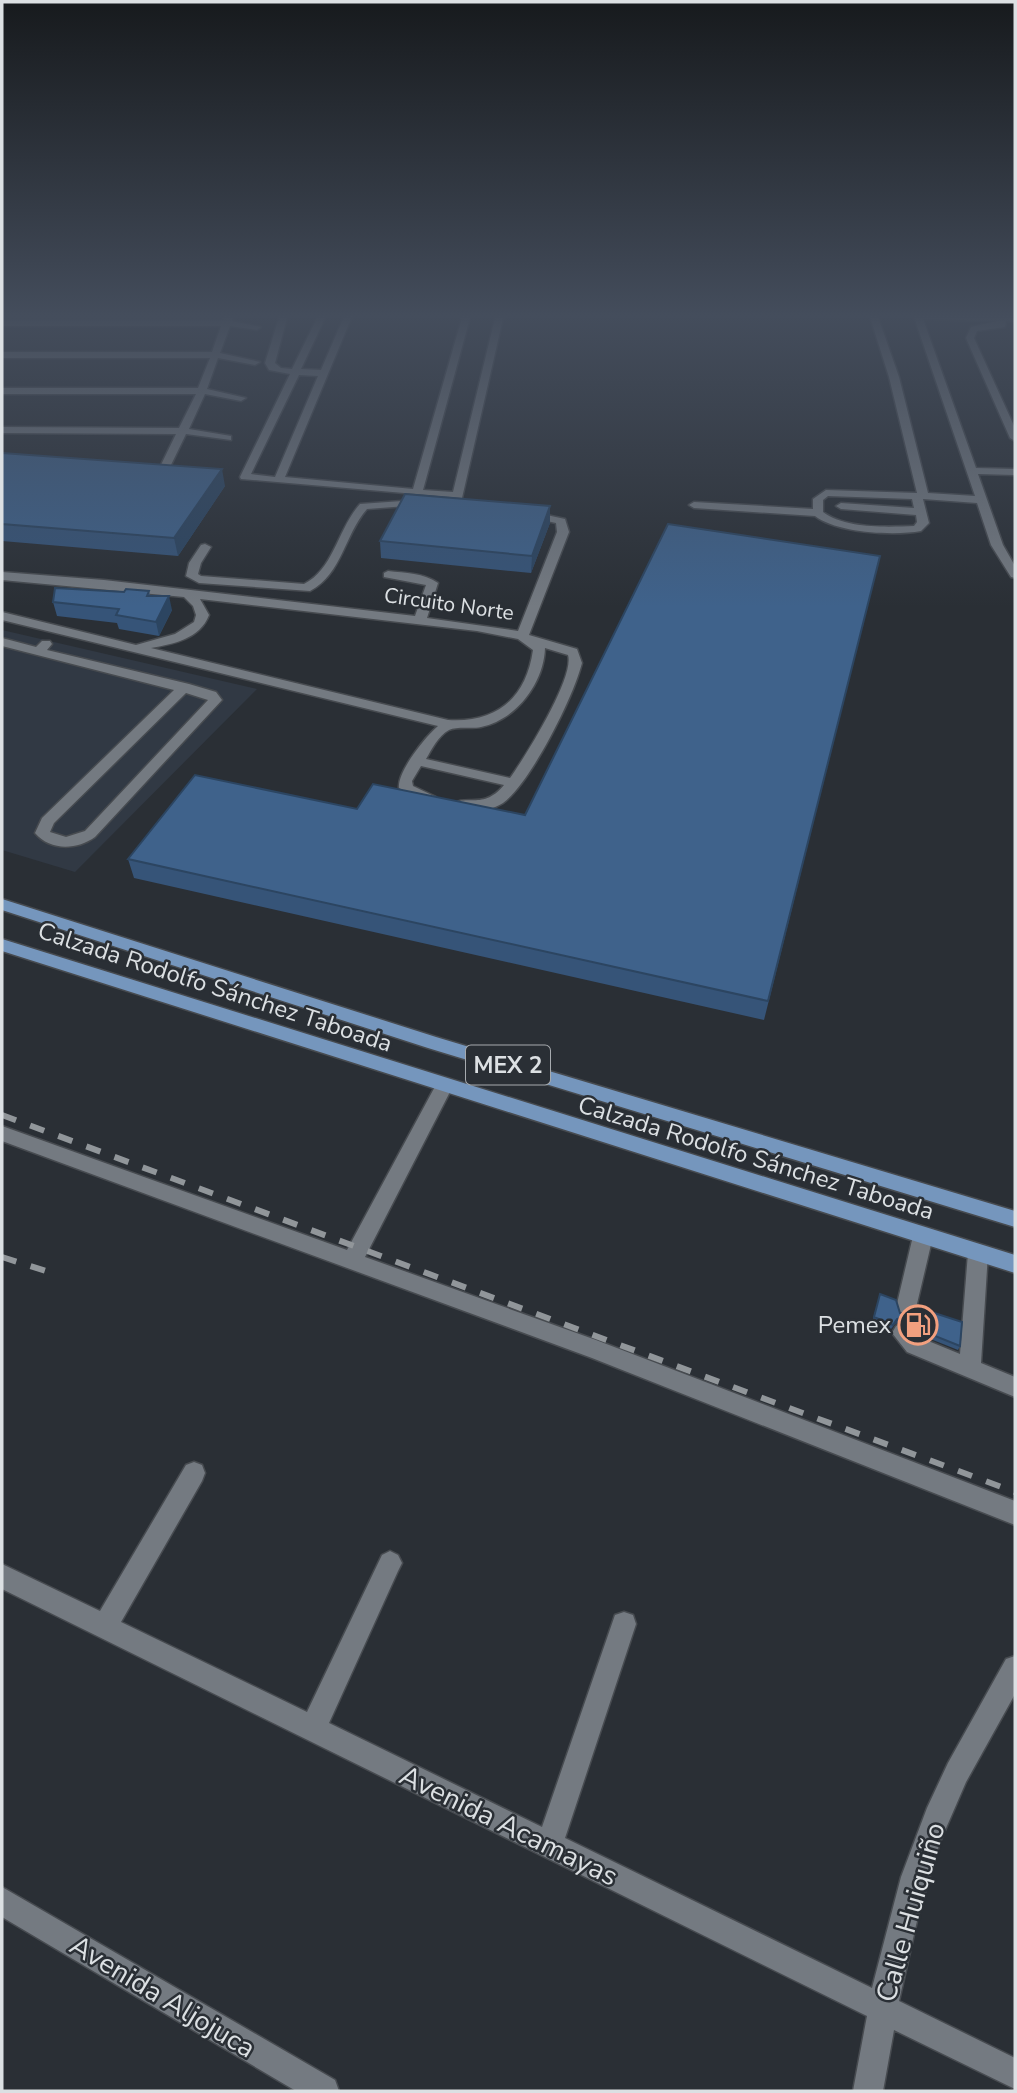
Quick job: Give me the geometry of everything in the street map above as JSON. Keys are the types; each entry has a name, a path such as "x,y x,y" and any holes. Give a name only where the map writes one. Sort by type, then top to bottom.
{"main road":[{"name":"Calzada Rodolfo Sánchez Taboada","path":"2,904 434,1043 1015,1219"},
{"name":"Calzada Rodolfo Sánchez Taboada","path":"2,945 1015,1264"}],"street":[{"path":"170,469 193,412"},
{"path":"279,480 290,412"},
{"path":"293,412 246,477 458,496 477,412"},
{"path":"417,492 440,412"},
{"path":"902,412 920,496 922,526 912,530 837,523 823,519 818,513 818,499 826,493 920,496 980,499"},
{"path":"950,412 997,545 1015,575"},
{"path":"1003,412 1015,438"},
{"path":"2,430 185,431 227,438"},
{"path":"970,471 1015,472"},
{"path":"205,547 192,570 192,576 199,579 280,589 306,588 314,586 325,573 355,517 364,506 402,502 466,507"},
{"path":"694,505 818,513"},
{"path":"841,506 922,512"},
{"path":"448,724 430,739 405,781 406,788 431,800 466,806 487,805 497,801 514,783 576,665 573,652 527,638 564,532 561,521 519,513"},
{"path":"388,575 419,578 432,583 421,620"},
{"name":"Circuito Norte","path":"2,576 187,593 421,620 527,638 539,649 536,667 523,692 501,716 478,724 448,724 2,616"},
{"name":"Circuito Norte","path":"134,647 177,639 196,628 203,614 202,608 187,593"},
{"path":"38,651 63,631"},
{"path":"2,642 184,687 212,695 215,700 85,838 66,842 44,835 44,826 53,814 184,687"},
{"path":"416,761 514,783"},
{"path":"352,1261 444,1086"},
{"path":"2,1133 596,1350 1015,1513"},
{"path":"906,1308 923,1236"},
{"path":"970,1366 978,1253"},
{"path":"903,1333 914,1345 970,1366 1015,1387"},
{"path":"105,1626 194,1473"},
{"path":"313,1728 390,1563"},
{"name":"Avenida Acamayas","path":"2,1576 1015,2074"},
{"path":"550,1845 624,1623"},
{"name":"Calle Huiquiño","path":"868,2091 882,2009 913,1880 940,1808 1015,1668"},
{"name":"Avenida Aljojuca","path":"2,1901 324,2091"}],"shaded area":[{"path":"2,630 257,689 75,872 2,850"}],"building":[{"path":"2,453 222,469 174,538 2,524"},
{"path":"405,494 550,506 532,556 380,541"},
{"path":"668,524 880,556 768,1001 128,859 195,775 357,809 373,784 525,815"},
{"path":"55,588 124,592 126,589 149,591 147,596 169,596 156,622 116,615 119,609 53,602"},
{"path":"880,1294 896,1300 900,1313 916,1313 919,1308 962,1322 960,1346 925,1332 906,1316 897,1319 893,1325 874,1317"}],"railway":[{"path":"2,1115 1015,1492"},
{"path":"2,1257 49,1272"}],"place":[{"name":"Pemex","path":"918,1325"}]}
